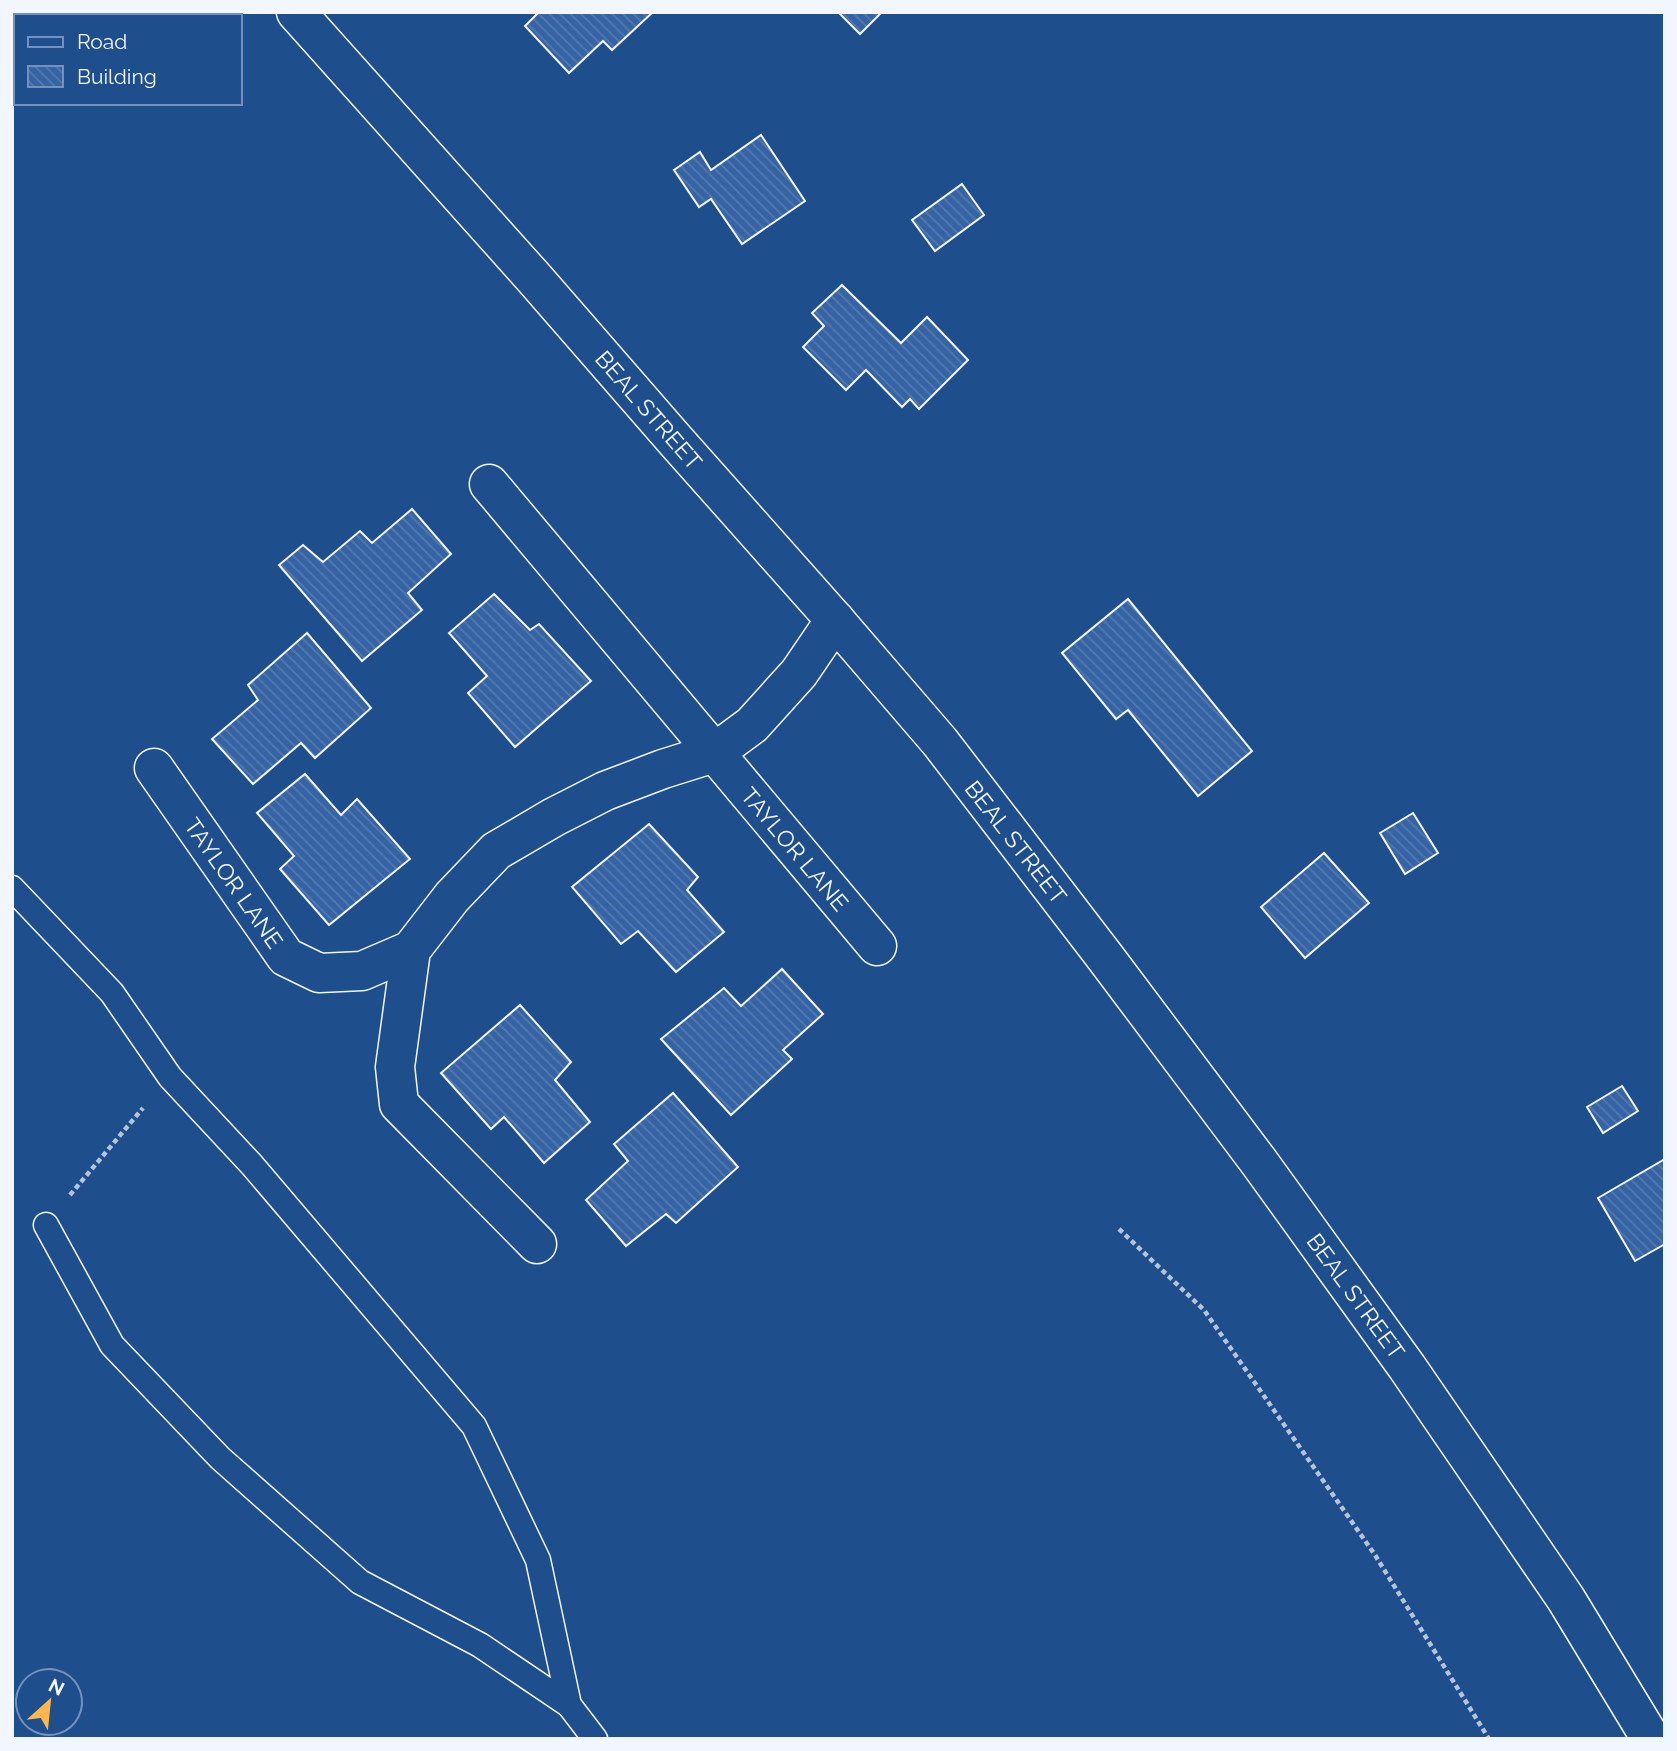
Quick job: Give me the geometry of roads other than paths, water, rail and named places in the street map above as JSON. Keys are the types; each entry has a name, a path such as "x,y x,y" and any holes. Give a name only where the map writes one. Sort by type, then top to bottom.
{"street":[{"name":"BEAL STREET","path":"296,12 534,278 940,742 1259,1162 1407,1367 1566,1599 1651,1739"},
{"name":"TAYLOR LANE","path":"489,484 877,946"},
{"name":"TAYLOR LANE","path":"154,768 286,957 319,973 362,971 411,950 452,897 496,851 605,791 714,753 752,725 799,673 835,620"},
{"name":"TAYLOR LANE","path":"411,950 395,1067 399,1104 537,1244"}],"lane":[{"path":"12,888 112,993 170,1077 251,1165 474,1426 538,1560 569,1705"},
{"path":"46,1226 113,1345 220,1458 360,1582 480,1645 569,1705 595,1739"}]}
